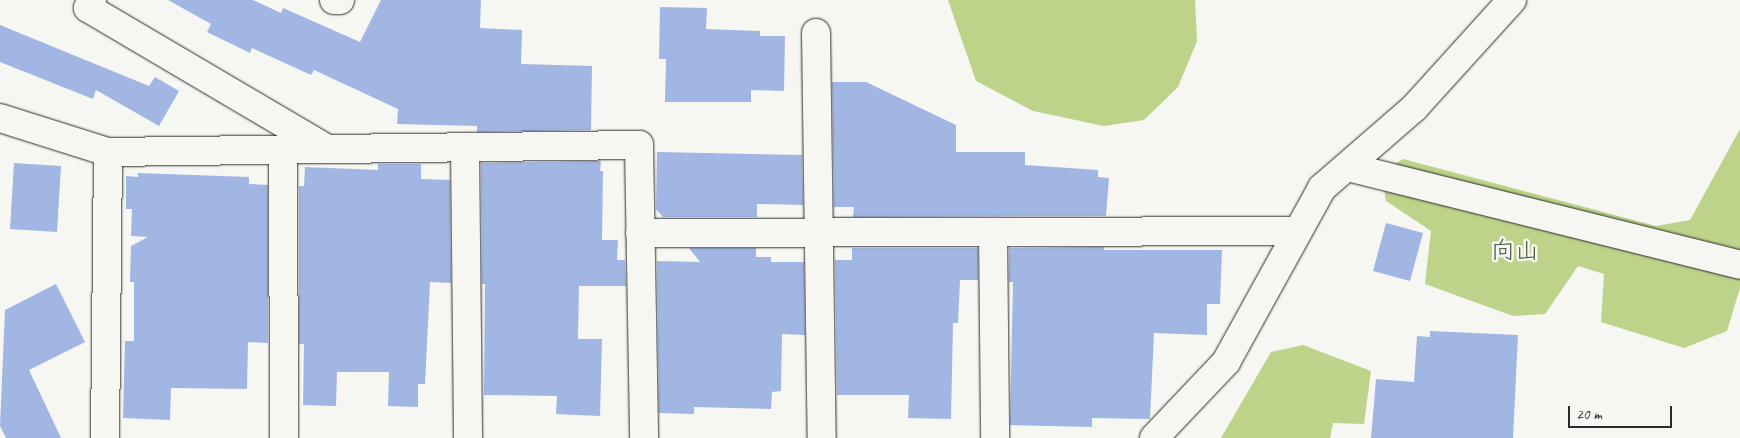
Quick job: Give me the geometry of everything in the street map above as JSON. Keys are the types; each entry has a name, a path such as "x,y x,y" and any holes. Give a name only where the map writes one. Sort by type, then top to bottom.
{"street":[{"path":"92,0 88,8 327,150"},
{"path":"334,0 340,0"},
{"path":"1154,438 1226,362 1295,231 1322,188 1414,108 1512,0"},
{"path":"816,32 822,438"},
{"path":"0,118 108,152 639,145 644,438"},
{"path":"465,147 468,438"},
{"path":"284,150 284,438"},
{"path":"105,438 108,152"},
{"path":"1348,166 1740,265"},
{"path":"640,233 1295,231"},
{"path":"993,232 995,438"}],"green space":[{"path":"948,0 1195,0 1197,41 1178,87 1144,120 1104,126 1033,111 976,81"},
{"name":"向山","path":"1740,129 1740,288 1727,331 1684,348 1601,322 1604,274 1578,266 1545,314 1513,316 1425,284 1431,231 1386,201 1383,183 1388,168 1403,159 1656,226 1690,220"},
{"path":"1303,345 1371,371 1364,424 1333,423 1330,438 1221,438 1271,352"}],"building":[{"path":"168,0 253,0 281,13 283,8 360,42 381,0 481,0 480,28 522,30 521,64 592,66 591,130 477,132 477,126 397,124 398,109 314,70 311,75 252,48 250,53 207,32 211,24"},
{"path":"660,7 707,8 706,29 760,31 760,36 785,36 784,91 751,90 751,102 665,102 666,59 659,59"},
{"path":"0,25 149,86 155,77 179,91 159,126 96,90 93,99 0,62"},
{"path":"832,82 866,82 956,125 956,152 1025,152 1025,165 1098,170 1098,177 1109,178 1106,216 853,217 854,207 834,207"},
{"path":"657,152 802,155 803,205 757,204 757,217 663,217 656,209"},
{"path":"601,161 600,171 603,171 602,240 618,240 617,260 625,260 626,286 579,286 578,339 602,339 600,416 556,414 557,396 484,395 485,284 482,284 481,163"},
{"path":"14,163 61,166 57,232 10,229"},
{"path":"378,164 421,164 421,179 450,180 451,283 430,282 425,384 418,384 418,407 388,406 389,372 337,372 336,406 303,405 304,344 299,344 299,186 304,186 305,167 378,170"},
{"path":"138,173 249,177 249,184 268,185 268,343 248,342 247,389 171,388 170,420 123,418 125,341 134,341 134,282 130,282 131,246 148,237 131,236 132,209 126,209 126,176 138,177"},
{"path":"1386,223 1423,233 1410,281 1373,271"},
{"path":"1104,247 1104,250 1222,250 1220,304 1207,304 1207,335 1154,333 1150,419 1092,418 1092,427 1010,425 1013,282 1009,282 1009,248"},
{"path":"689,248 756,248 756,257 771,257 771,262 804,262 805,335 782,334 781,391 772,392 771,409 694,407 694,414 659,413 657,261 700,262"},
{"path":"852,248 978,248 978,280 960,280 958,323 953,323 951,419 908,418 909,395 837,395 835,260 852,260"},
{"path":"56,284 85,342 29,370 61,438 6,438 0,426 5,310"},
{"path":"1430,331 1518,335 1513,438 1371,438 1376,379 1414,382 1417,336 1430,337"}]}
